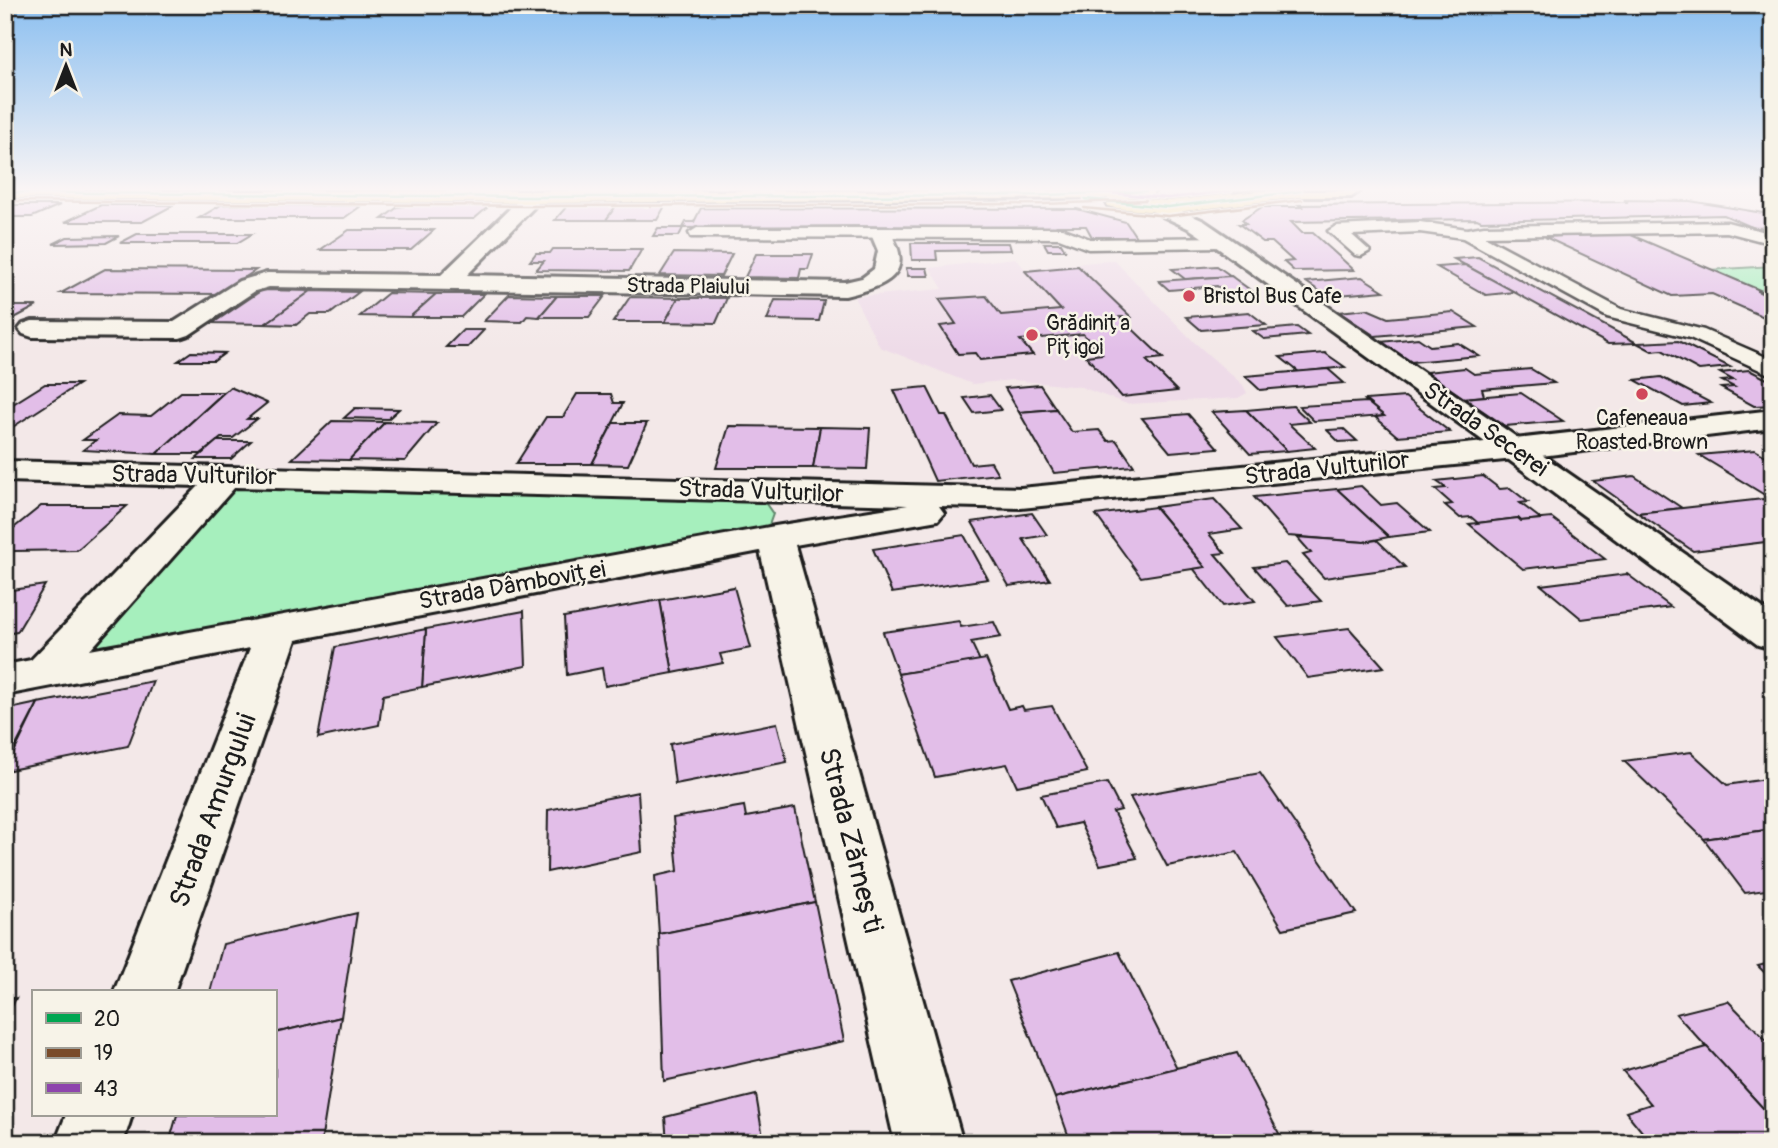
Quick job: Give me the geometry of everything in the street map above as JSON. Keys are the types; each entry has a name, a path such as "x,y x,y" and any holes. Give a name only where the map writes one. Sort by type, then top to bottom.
{"street":[{"path":"447,282 485,245"},
{"name":"Strada Plaiului","path":"32,329 180,330 247,286 267,280 845,289 870,283 885,272 889,251 886,245"},
{"name":"Strada Secerei","path":"1226,245 1773,635"},
{"name":"Strada Vulturilor","path":"5,471 1021,498 1515,449 1773,419"},
{"path":"45,672 228,476"},
{"name":"Strada Dâmboviței","path":"5,680 775,537 1021,498"},
{"name":"Strada Zărnești","path":"775,537 929,1143"},
{"name":"Strada Amurgului","path":"145,990 279,628"},
{"path":"89,1143 99,1116"}],"lane":[{"path":"1353,245 1361,251"},
{"path":"1486,245 1614,313 1697,334 1773,369"}],"shaded area":[{"name":"Grădinița Pițigoi","path":"1015,258 1025,269 1114,260 1194,342 1243,385 1247,393 1238,398 1127,404 1081,387 1013,380 972,384 880,347 854,297 943,289 930,268"}],"green space":[{"path":"1773,266 1773,297 1708,270"},
{"path":"233,486 746,501 766,504 773,514 769,525 749,534 88,654"}],"building":[{"path":"328,245 417,245 411,250 320,250"},
{"path":"911,245 1009,245 1011,250 936,251 937,260 912,260"},
{"path":"1045,245 1062,245 1065,250 1048,250"},
{"path":"1275,245 1326,245 1354,270 1294,271 1284,262 1293,261"},
{"path":"1561,245 1653,245 1773,298 1773,321 1712,294 1672,296"},
{"path":"553,249 642,249 629,271 536,270 544,261 530,261 536,253 550,253"},
{"path":"674,253 732,254 721,276 660,275"},
{"path":"756,254 813,254 808,269 801,269 799,278 745,277"},
{"path":"1478,257 1637,343 1608,344 1454,259"},
{"path":"1465,265 1515,292 1486,295 1437,267"},
{"path":"1078,266 1131,317 1120,317 1163,358 1146,360 1177,391 1122,397 1086,356 1102,354 1083,334 1020,340 1033,355 980,360 975,353 958,354 940,326 956,324 939,299 986,296 1001,315 1061,310 1025,271"},
{"path":"1217,266 1231,276 1185,279 1172,269"},
{"path":"906,268 927,268 929,276 908,276"},
{"path":"105,269 256,270 220,294 61,293"},
{"path":"1231,276 1253,292 1227,294 1217,286 1169,290 1159,281"},
{"path":"1362,277 1384,291 1327,296 1306,282"},
{"path":"262,290 311,291 265,324 213,323"},
{"path":"311,291 359,292 330,314 310,314 296,325 265,324"},
{"path":"388,293 436,294 410,317 360,316"},
{"path":"436,294 484,294 461,317 410,317"},
{"path":"509,295 557,296 539,317 527,316 522,322 484,321"},
{"path":"557,296 605,296 589,317 539,317"},
{"path":"630,297 678,298 665,322 613,322"},
{"path":"678,298 727,298 716,323 665,322"},
{"path":"775,300 824,301 819,321 767,320"},
{"path":"5,306 37,306 5,323"},
{"path":"1367,309 1388,318 1453,312 1477,327 1375,336 1339,312"},
{"path":"1249,312 1266,325 1201,330 1186,317"},
{"path":"1297,327 1308,335 1264,339 1253,331"},
{"path":"463,330 484,330 468,347 446,347"},
{"path":"1418,338 1430,346 1458,343 1479,356 1411,362 1381,342"},
{"path":"1678,341 1730,367 1699,370 1662,350 1652,351 1637,343"},
{"path":"191,352 225,353 214,361 178,361"},
{"path":"1325,353 1345,367 1299,372 1280,357"},
{"path":"1465,368 1474,374 1531,369 1554,383 1482,389 1484,396 1464,398 1426,372"},
{"path":"1328,369 1344,383 1260,390 1245,376"},
{"path":"1749,370 1773,382 1773,405 1754,406 1721,388 1734,387 1722,381 1733,380 1720,373"},
{"path":"1661,377 1711,403 1683,406 1635,380"},
{"path":"45,384 79,384 5,432 5,409"},
{"path":"1040,385 1056,409 1019,412 1005,388"},
{"path":"230,387 267,403 247,419 257,419 233,438 221,438 201,454 156,454"},
{"path":"927,387 941,415 946,415 971,464 991,462 998,474 935,481 894,390"},
{"path":"181,392 224,392 156,454 83,450 96,440 83,440 118,415 151,416"},
{"path":"1521,393 1563,421 1505,426 1464,398"},
{"path":"577,394 611,394 614,403 623,403 592,464 516,464 546,417 563,417"},
{"path":"990,395 1001,410 974,413 964,398"},
{"path":"1405,397 1450,432 1397,436 1375,417 1384,416 1365,400"},
{"path":"1367,402 1384,416 1314,421 1299,406"},
{"path":"1293,406 1310,422 1289,424 1315,448 1287,451 1246,410"},
{"path":"355,408 399,409 388,419 344,418"},
{"path":"1056,409 1072,432 1099,430 1108,441 1116,440 1134,466 1054,473 1019,412"},
{"path":"1246,410 1287,451 1250,454 1212,412"},
{"path":"1188,414 1218,448 1170,452 1142,418"},
{"path":"332,421 385,422 349,460 292,459"},
{"path":"385,422 437,423 405,461 349,460"},
{"path":"613,423 647,423 628,465 592,464"},
{"path":"729,426 820,427 813,468 716,468"},
{"path":"820,427 870,428 867,469 813,468"},
{"path":"1344,429 1357,441 1339,442 1327,430"},
{"path":"217,441 251,441 231,459 196,459"},
{"path":"1755,450 1773,460 1773,500 1699,455"},
{"path":"1483,476 1500,489 1510,488 1528,502 1520,503 1541,519 1521,521 1518,518 1478,523 1471,517 1460,518 1445,505 1452,504 1435,489 1446,488 1436,481"},
{"path":"1634,476 1682,508 1638,513 1593,481"},
{"path":"1361,486 1381,505 1397,503 1430,532 1389,537 1337,489"},
{"path":"1337,489 1389,537 1364,542 1288,536 1254,497"},
{"path":"1214,499 1242,529 1209,534 1225,553 1215,554 1255,601 1223,606 1193,568 1205,567 1155,507"},
{"path":"1763,499 1773,505 1773,541 1693,551 1638,513"},
{"path":"41,506 127,506 77,550 14,551 5,556 5,535"},
{"path":"1155,507 1205,567 1141,577 1096,515"},
{"path":"1032,513 1047,535 1023,539 1050,580 1009,586 972,522"},
{"path":"1518,518 1521,521 1552,518 1605,559 1523,569 1469,524"},
{"path":"964,535 988,579 892,593 873,549"},
{"path":"1297,537 1364,542 1377,540 1405,567 1324,578 1303,555 1311,553"},
{"path":"1285,563 1321,601 1288,606 1254,567"},
{"path":"1627,574 1671,607 1582,619 1541,585"},
{"path":"45,585 17,632 5,634 5,591"},
{"path":"734,587 751,648 720,654 723,663 673,673 660,600"},
{"path":"660,600 673,673 605,686 602,668 567,675 564,617"},
{"path":"524,611 526,666 422,687 426,629"},
{"path":"959,621 961,627 994,622 1001,637 971,642 980,661 898,674 883,632"},
{"path":"1349,628 1384,667 1308,678 1277,637"},
{"path":"426,629 422,687 383,695 379,725 318,738 335,647"},
{"path":"986,659 1008,709 1052,706 1087,772 1017,786 1007,764 935,777 898,674"},
{"path":"153,681 128,746 5,771 38,703"},
{"path":"38,703 5,767 5,710"},
{"path":"777,723 787,762 675,784 670,744"},
{"path":"1691,752 1727,785 1773,778 1773,829 1704,839 1624,761"},
{"path":"1260,773 1356,913 1283,929 1237,852 1167,866 1130,797"},
{"path":"1107,783 1121,810 1113,812 1137,858 1100,865 1080,823 1056,828 1041,795"},
{"path":"638,792 642,852 547,872 548,810"},
{"path":"744,806 746,817 795,808 815,902 659,934 655,876 678,871 673,818"},
{"path":"1773,829 1773,889 1745,893 1704,839"},
{"path":"815,902 844,1041 664,1081 659,934"},
{"path":"357,913 341,1017 276,1033 276,990 211,990 223,944"},
{"path":"1119,952 1177,1068 1055,1098 1008,981"},
{"path":"1773,962 1773,981 1758,966"},
{"path":"16,998 5,1021 5,1000"},
{"path":"1728,1001 1773,1047 1773,1119 1676,1014"},
{"path":"341,1017 321,1143 169,1143 177,1116 276,1116 276,1033"},
{"path":"1707,1047 1773,1119 1773,1143 1651,1143 1626,1112 1651,1104 1623,1071"},
{"path":"1237,1053 1284,1143 1071,1143 1055,1098"},
{"path":"756,1095 764,1143 667,1143 665,1117"}],"place":[{"name":"Bristol Bus Cafe","path":"1189,296"},
{"name":"Grădinița Pițigoi","path":"1032,335"},
{"name":"Cafeneaua Roasted Brown","path":"1642,394"}]}
